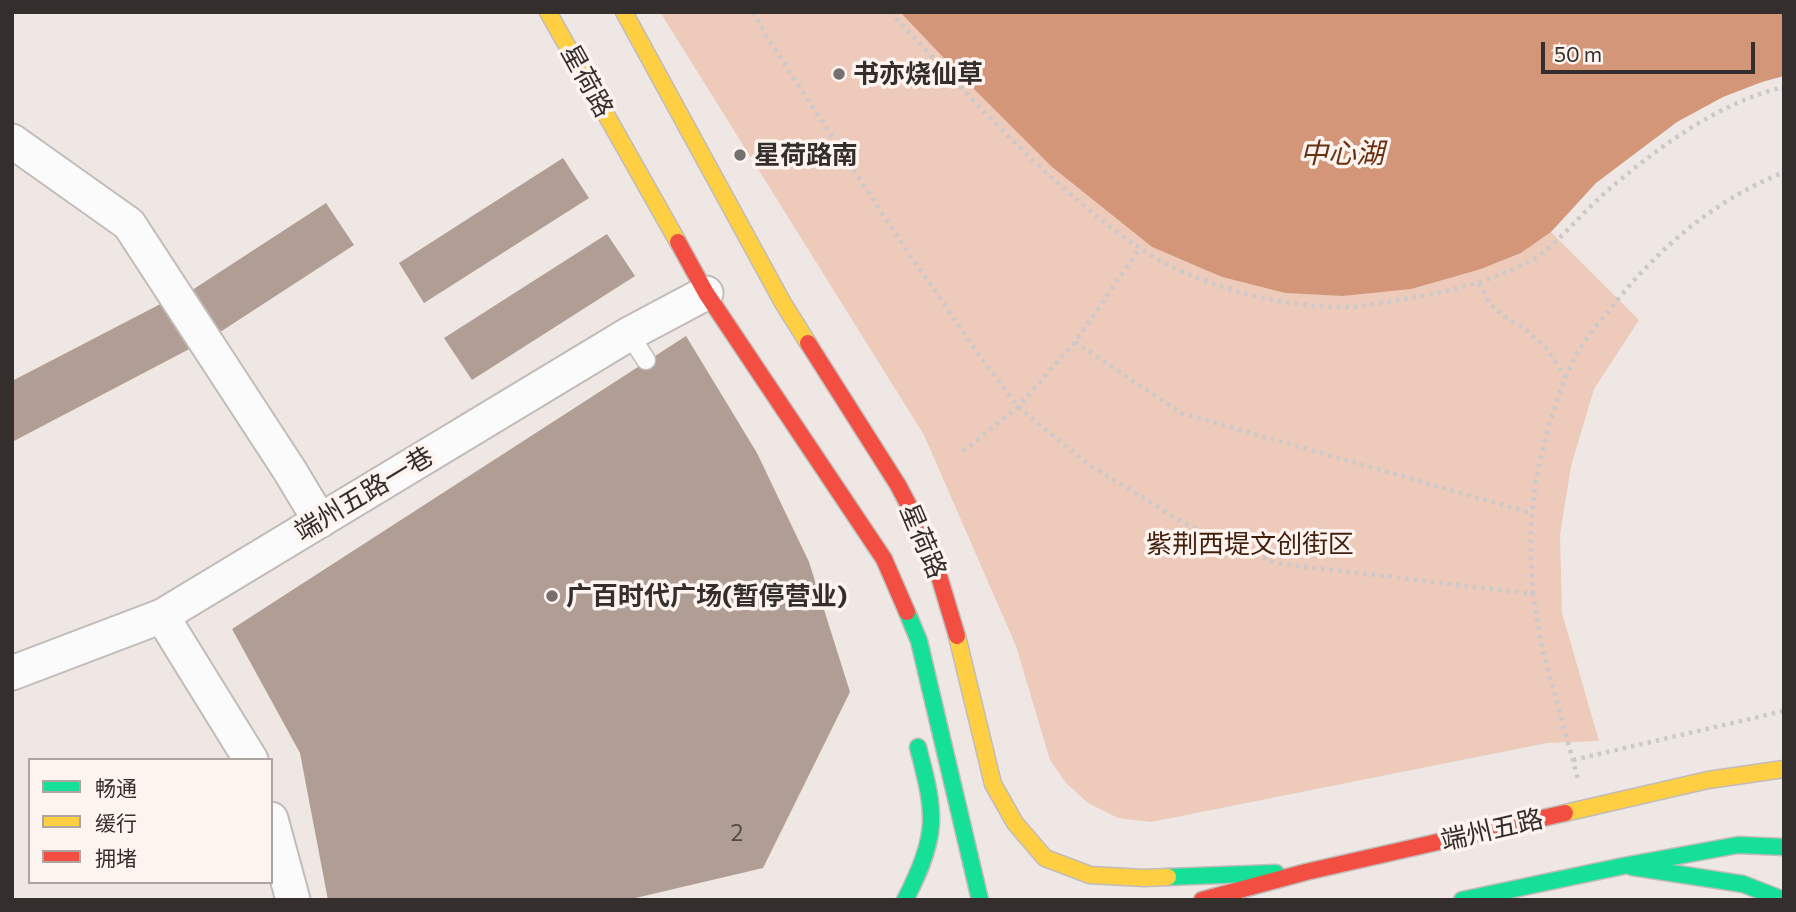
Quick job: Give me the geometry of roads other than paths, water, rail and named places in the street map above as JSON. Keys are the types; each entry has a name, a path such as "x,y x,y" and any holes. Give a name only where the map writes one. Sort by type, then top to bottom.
{"street":[{"name":"星荷路","path":"548,12 706,293 884,559 919,641 980,900"},
{"name":"星荷路","path":"624,12 783,303 898,485 930,546 953,619 993,784 1015,823 1045,858 1090,875 1144,878 1306,873"},
{"path":"12,141 130,224 320,521"},
{"name":"端州五路一巷","path":"12,673 162,616 320,521 637,347 706,293"},
{"path":"884,559 891,614"},
{"path":"162,616 250,758"},
{"path":"905,900 913,887 931,825 927,784 915,732"},
{"name":"端州五路","path":"1202,900 1306,873 1707,780 1784,769"},
{"path":"273,826 293,900"},
{"path":"1462,900 1738,845 1784,847"},
{"path":"1623,866 1743,884 1784,900"}],"water":[{"name":"中心湖","path":"900,12 1784,12 1784,76 1723,97 1677,122 1596,183 1551,232 1521,253 1481,269 1411,289 1342,296 1285,293 1222,277 1152,247 1052,167"}],"place":[{"name":"书亦烧仙草","path":"839,74"},
{"name":"星荷路南","path":"740,155"},
{"name":"广百时代广场(暂停营业)","path":"552,596"}],"park label":[{"name":"紫荆西堤文创街区","path":"1250,544"}]}
